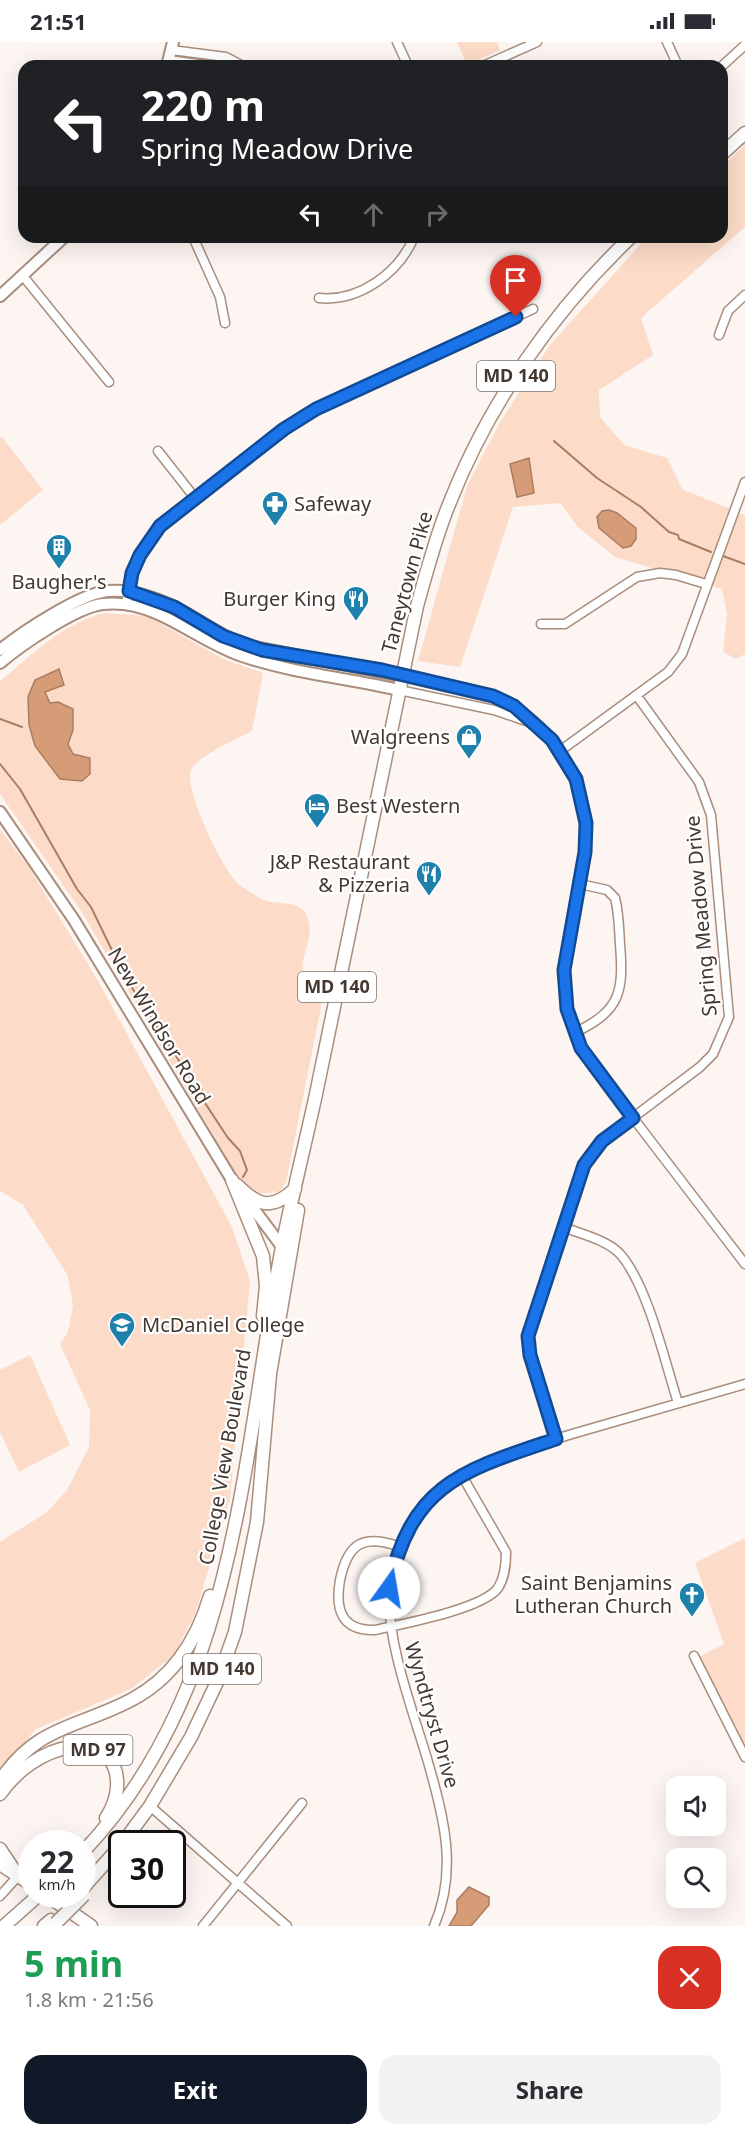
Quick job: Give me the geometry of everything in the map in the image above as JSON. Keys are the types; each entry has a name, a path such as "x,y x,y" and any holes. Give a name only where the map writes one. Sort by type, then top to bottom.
{"highway":[{"path":"728,149 745,133"},
{"name":"Taneytown Pike","path":"286,1252 399,690 417,606 437,537 449,503 478,440 518,373 544,336 586,284 625,243"},
{"name":"Taneytown Pike","path":"286,1252 295,1189 316,1096"},
{"path":"232,1180 248,1196 266,1204 278,1202 295,1189"},
{"path":"232,1180 258,1242 266,1271 258,1382"},
{"name":"College View Boulevard","path":"96,1837 117,1813 154,1755 176,1716 206,1644 238,1516 258,1382 286,1252"},
{"name":"College View Boulevard","path":"132,1830 150,1806 202,1714 227,1658 239,1616 257,1522 268,1419 270,1374 286,1252"},
{"path":"0,1781 22,1753 42,1738 143,1693 169,1671 191,1644 203,1619 221,1561 255,1405"},
{"name":"MD 97","path":"0,1793 26,1766 43,1756 79,1746 102,1752 116,1770 117,1793 108,1815 96,1830"},
{"path":"0,1849 18,1876"},
{"name":"College View Boulevard","path":"96,1875 108,1861"},
{"path":"0,1864 18,1876"},
{"path":"4,1926 25,1908"},
{"path":"65,1908 91,1926"},
{"path":"51,1924 66,1908"}],"main road":[{"path":"0,296 58,243"},
{"path":"0,650 66,607 106,591 129,591 174,607 223,636 244,645 402,676"},
{"path":"0,663 47,630 83,611 101,604 126,604 156,613 211,645 245,657 399,690"},
{"name":"New Windsor Road","path":"0,812 74,920 232,1180 286,1252"}],"street":[{"path":"398,42 406,60"},
{"path":"496,60 537,42"},
{"path":"667,42 675,60"},
{"path":"728,61 745,45"},
{"path":"170,50 226,57 232,60"},
{"path":"170,50 197,60"},
{"path":"196,243 220,297 225,322"},
{"path":"319,298 342,297 376,282 394,268 410,243"},
{"path":"23,276 109,382"},
{"path":"719,335 728,310 745,295"},
{"path":"126,604 132,573 152,535 195,498 302,417 533,309"},
{"path":"158,451 195,498"},
{"path":"560,751 668,672 682,654 745,482"},
{"path":"541,624 565,624 637,577 660,573 706,584"},
{"path":"402,676 493,696 514,706 540,728 560,751 576,779 585,811 587,836 564,970 565,1000 574,1033 588,1059 745,1264"},
{"path":"399,690 494,710 540,728"},
{"name":"Spring Meadow Drive","path":"556,1439 530,1355 528,1336 563,1227 590,1154 700,1067 713,1054 729,1017 711,814 699,782 637,696"},
{"path":"574,1033 608,1012 618,995 622,979 615,898 607,890 580,884"},
{"path":"563,1227 592,1238 620,1254 640,1290 678,1403"},
{"name":"Wyndtryst Drive","path":"434,1926 443,1902 447,1875 446,1828 391,1626 389,1588 400,1547 418,1512 438,1490 461,1474 556,1439 745,1384"},
{"path":"400,1547 380,1540 357,1545 348,1554 343,1565 336,1601 340,1612 354,1626 362,1630 391,1626 476,1604 489,1596 503,1578 506,1552 461,1474"},
{"path":"694,1656 745,1757"},
{"path":"203,1926 302,1803"},
{"path":"150,1806 287,1926"},
{"path":"0,1896 18,1876"}],"shaded area":[{"path":"457,42 497,42 500,50 478,60 465,60"},
{"path":"745,145 745,227 728,242 728,161"},
{"path":"642,243 727,243 641,318 653,355 599,390 600,417 624,445 667,458 682,489 745,515 745,654 736,659 723,652 727,614 722,589 615,557 578,527 560,503 513,507 460,667 418,661 467,486 500,422 550,345","holes":["617,513 636,528 623,548 599,529 597,517"]},
{"path":"2,437 43,490 0,525 0,438"},
{"path":"529,458 534,493 517,497 510,464"},
{"path":"609,510 617,513 636,528 636,539 631,546 623,548 599,528 597,517 602,511"},
{"path":"105,613 147,616 223,659 263,673 252,731 201,759 191,770 190,780 207,831 234,879 261,899 298,907 306,914 309,923 310,932 302,968 303,976 307,985 322,1002 286,1182 279,1192 253,1194 242,1184 81,911 0,794 0,681 49,641 90,618","holes":["61,672 64,685 45,692 50,703 58,702 70,707 73,721 68,744 73,754 90,758 91,771 85,780 60,779 42,756 29,725 28,697 35,680"]},
{"path":"59,669 64,685 45,692 50,703 58,702 73,709 73,730 68,744 73,754 90,758 90,774 82,781 60,779 35,746 29,725 28,697 35,680"},
{"name":"McDaniel College","path":"0,829 30,869 97,979 232,1227 250,1281 230,1499 195,1614 174,1655 131,1689 36,1729 0,1772 0,1542 46,1513 67,1490 89,1447 90,1410 60,1344 68,1332 73,1306 68,1276 23,1205 0,1191"},
{"path":"30,1355 70,1445 19,1472 0,1432 0,1370"},
{"path":"745,1538 745,1752 697,1658 724,1644 695,1563"},
{"path":"469,1887 489,1897 489,1905 471,1926 449,1926 457,1912 457,1900"}],"waterway":[{"path":"554,441 597,478 641,507 669,532 678,535 679,539 711,552"},
{"path":"723,556 745,564"},
{"path":"0,719 22,727"},
{"path":"0,764 20,789 77,889 91,907 125,977 185,1070 201,1087 205,1103 228,1138 240,1151 247,1170 243,1177"}],"place":[{"name":"Safeway","path":"275,527"},
{"name":"Baugher's","path":"59,570"},
{"name":"Burger King","path":"356,622"},
{"name":"Walgreens","path":"469,760"},
{"name":"Best Western","path":"317,829"},
{"name":"J&P Restaurant & Pizzeria","path":"429,897"},
{"name":"McDaniel College","path":"122,1348"},
{"name":"Saint Benjamins Lutheran Church","path":"692,1618"}],"route":[{"path":"389,1588 394,1562 404,1536 418,1512 438,1490 461,1474 556,1439 530,1355 528,1336 584,1165 602,1141 633,1118 581,1048 574,1033 565,1000 564,970 587,836 580,790 571,769 552,740 514,706 493,696 425,682 382,670 244,645 223,636 174,607 129,591 132,573 140,555 160,526 284,429 316,409 516,317"}]}
